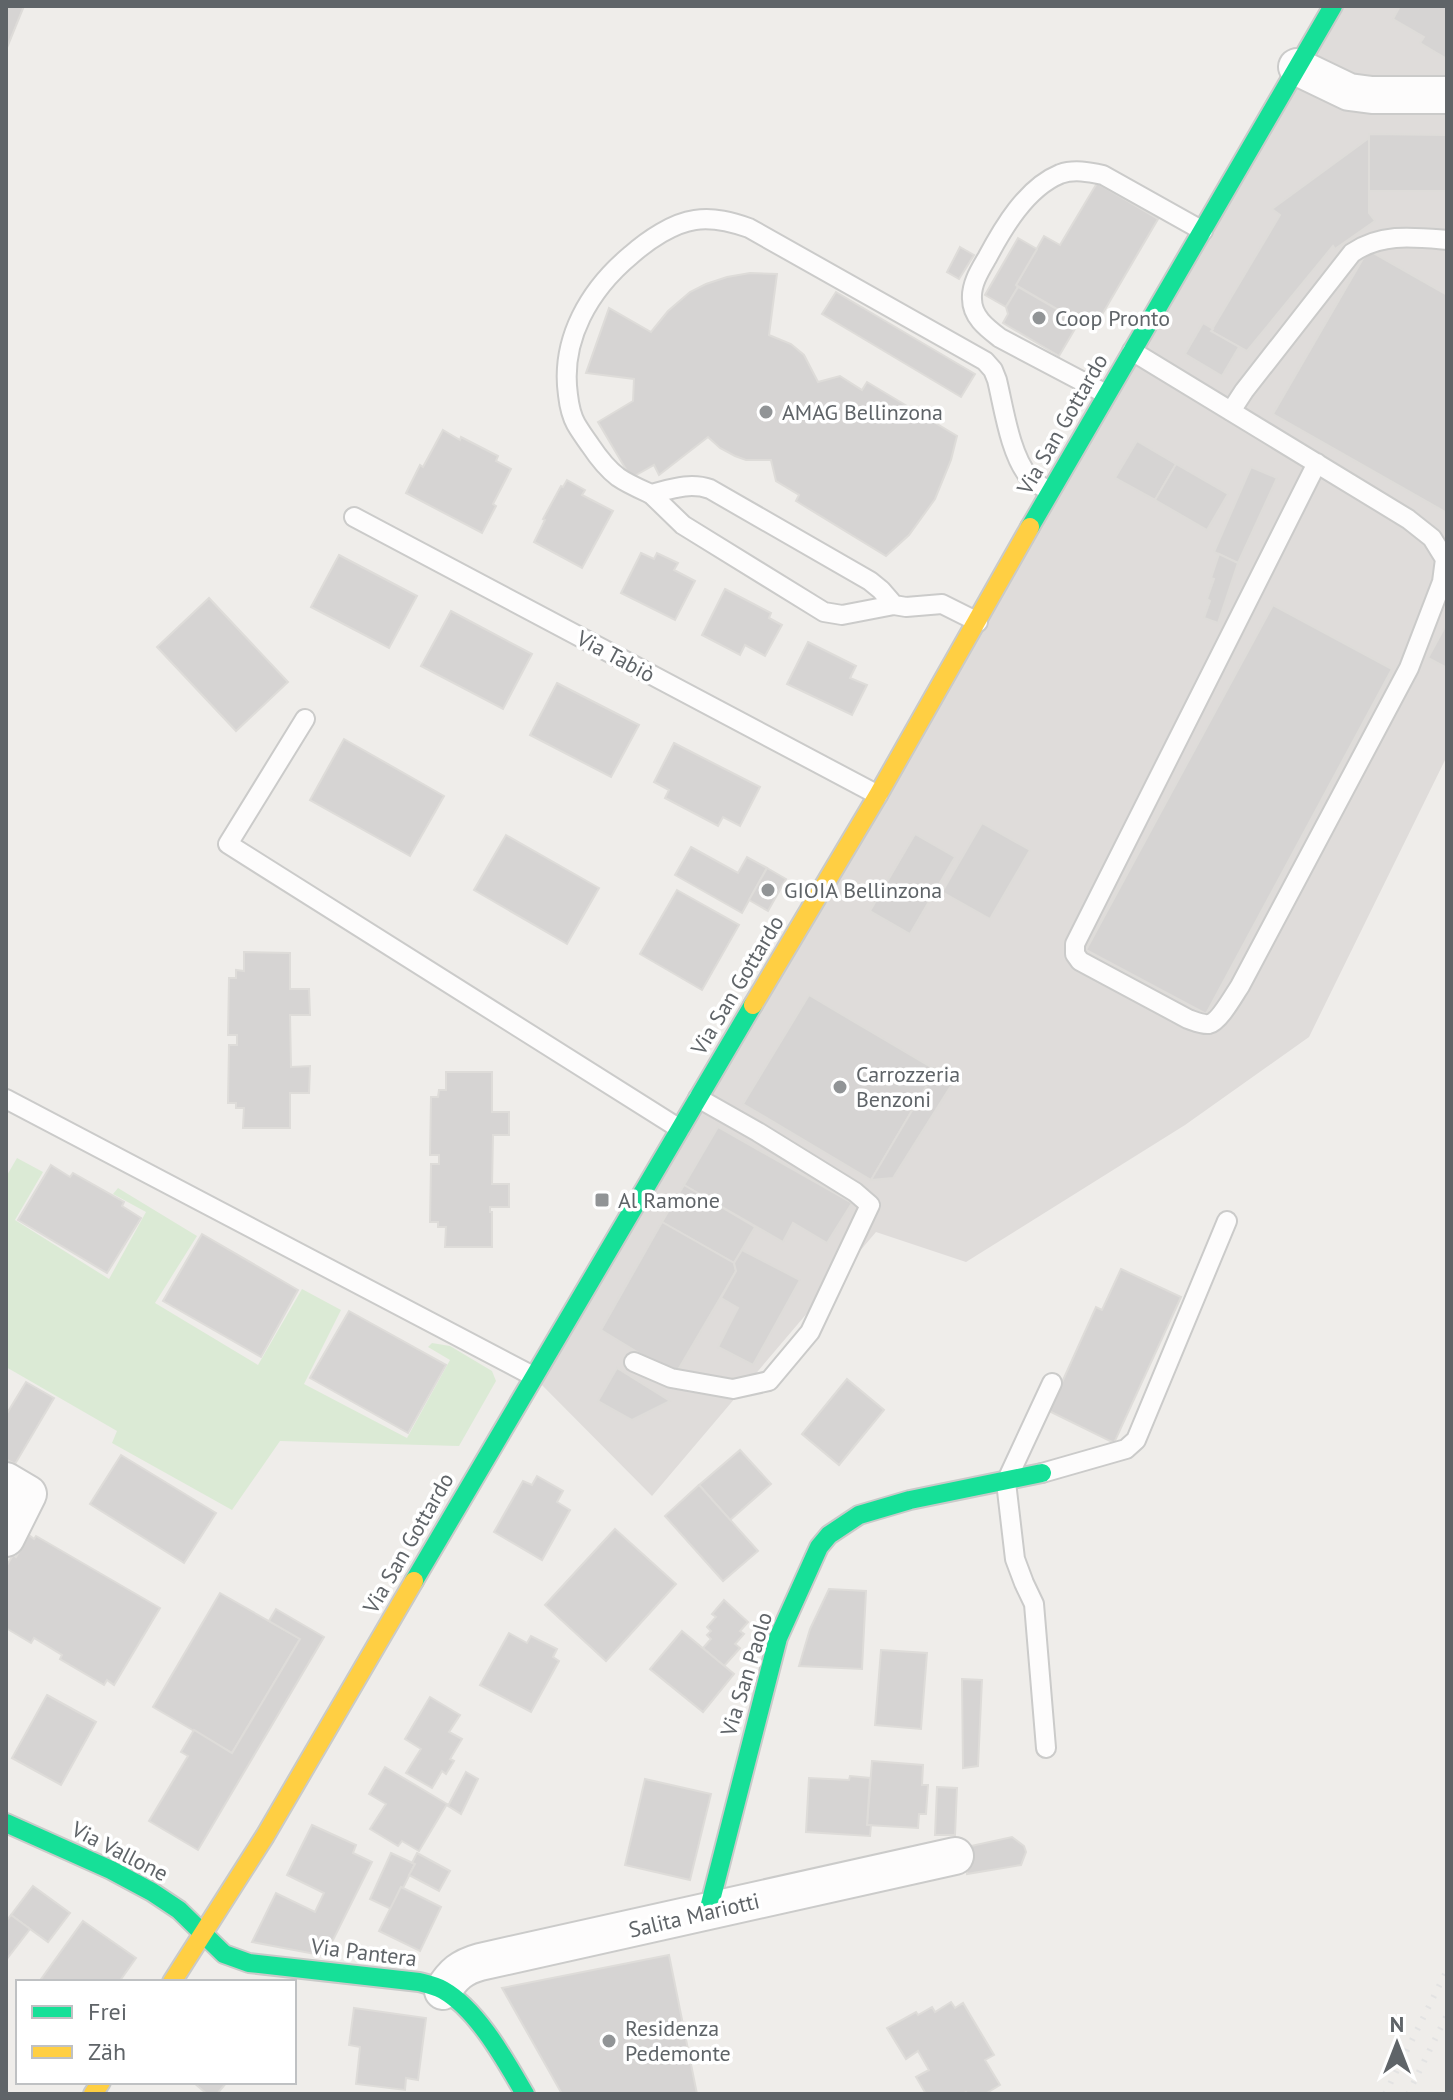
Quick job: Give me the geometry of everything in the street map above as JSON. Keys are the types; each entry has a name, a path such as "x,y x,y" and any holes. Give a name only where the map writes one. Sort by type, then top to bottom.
{"main road":[{"name":"Via San Gottardo","path":"173,1980 265,1836 533,1376 878,795 1050,491 1333,6"},
{"name":"Via San Paolo","path":"708,1912 778,1638 819,1547 829,1535 859,1515 910,1500 1042,1473"},
{"name":"Via Vallone","path":"6,1823 152,1892 179,1910 203,1935"},
{"name":"Via Pantera","path":"203,1935 224,1954 249,1963 419,1982 443,1991 463,2007 488,2037 525,2094"}],"street":[{"path":"1297,67 1349,92 1447,95"},
{"path":"6,1481 28,1494 6,1538"},
{"name":"Salita Mariotti","path":"443,1991 454,1974 480,1962 955,1856"}],"lane":[{"path":"1106,394 1000,338 976,316 971,297 974,285 1004,227 1017,209 1050,179 1062,173 1087,171 1103,175 1203,231"},
{"path":"978,622 942,604 894,605 842,615 824,612 683,525 651,494 616,476 600,461 575,423 569,405 566,383 568,357 585,307 614,269 663,232 695,220 720,220 749,228 985,361 997,380 1019,459 1029,477 1050,491"},
{"path":"1231,411 1352,253 1378,239 1447,240"},
{"path":"1132,351 1317,463 1408,519 1432,538 1445,559 1442,582 1409,668 1240,986 1217,1020 1210,1024 1188,1019 1080,961 1075,954 1075,944 1317,463"},
{"path":"651,494 689,485 710,489 870,581 894,605"},
{"name":"Via Tabiò","path":"354,517 878,795"},
{"path":"1408,519 1447,533"},
{"path":"305,719 228,844 680,1129"},
{"path":"634,1362 671,1378 733,1389 769,1381 810,1332 870,1205 855,1192 770,1139 698,1098"},
{"path":"6,1099 533,1376"},
{"path":"1042,1473 1126,1449 1136,1440 1227,1221"},
{"path":"1046,1748 1034,1604 1015,1559 1006,1482 1052,1383"}],"shaded area":[{"path":"1333,6 1447,6 1447,756 1309,1037 1185,1125 966,1262 876,1232 652,1496 533,1376"}],"green space":[{"path":"17,1158 43,1172 15,1220 109,1279 146,1212 113,1194 118,1188 197,1236 155,1303 258,1365 302,1289 341,1310 304,1384 407,1438 450,1360 428,1347 432,1343 450,1346 492,1371 496,1381 459,1446 280,1441 232,1510 112,1443 117,1431 6,1367 6,1177"}],"building":[{"path":"6,6 24,6 6,50"},
{"path":"1400,6 1447,6 1447,59 1420,43 1424,37 1393,19"},
{"path":"1369,134 1447,135 1447,191 1368,191"},
{"path":"1369,138 1369,213 1375,221 1335,249 1333,246 1247,351 1211,331 1280,215 1272,209"},
{"path":"1097,183 1158,219 1093,330 1016,285 1044,236 1060,245"},
{"path":"1018,238 1037,249 1006,307 985,295"},
{"path":"960,247 974,255 959,279 947,272"},
{"path":"1368,250 1447,295 1447,513 1273,414"},
{"name":"AMAG Bellinzona","path":"750,273 777,274 769,335 791,344 804,355 818,382 840,376 862,390 867,382 957,436 935,499 909,535 886,556 796,501 799,495 776,481 771,460 746,460 735,456 708,437 659,475 654,465 631,478 598,422 633,401 634,379 586,373 609,308 651,332 668,311 690,292 727,277"},
{"name":"Coop Pronto","path":"1018,287 1079,322 1059,356 1003,323 1008,314 1006,307"},
{"path":"836,292 975,374 961,397 822,314"},
{"path":"1203,323 1239,347 1222,376 1185,354"},
{"path":"443,430 498,456 496,461 511,469 482,533 406,493"},
{"path":"1137,441 1176,464 1155,500 1115,478"},
{"path":"1176,464 1228,494 1207,530 1155,500"},
{"path":"1251,467 1277,478 1238,563 1214,552"},
{"path":"567,480 585,490 582,495 613,511 582,568 534,542 543,519"},
{"path":"641,553 654,559 657,553 678,563 674,570 695,581 675,620 621,593"},
{"path":"1219,554 1238,563 1218,623 1204,618"},
{"path":"339,555 417,596 389,648 311,607"},
{"path":"725,589 771,613 769,618 782,625 765,656 745,645 740,655 702,635"},
{"path":"209,598 288,682 236,731 157,647"},
{"path":"1273,605 1392,669 1206,1014 1086,950"},
{"path":"451,611 532,654 503,709 421,666"},
{"path":"1447,623 1447,668 1428,658"},
{"path":"808,642 856,666 850,678 867,685 852,715 787,684"},
{"path":"557,683 639,725 611,777 530,735"},
{"path":"344,739 444,796 410,856 310,800"},
{"path":"674,743 760,787 740,826 723,817 718,826 665,798 669,790 654,782"},
{"path":"982,823 1030,850 990,919 942,892"},
{"path":"915,834 955,857 910,934 870,911"},
{"path":"506,835 599,888 567,944 474,890"},
{"path":"691,847 738,873 747,857 767,868 742,913 675,875"},
{"name":"GIOIA Bellinzona","path":"767,868 786,879 768,911 749,900"},
{"path":"677,890 739,925 702,990 640,954"},
{"path":"244,952 290,953 290,989 309,989 310,1015 290,1015 291,1067 310,1066 309,1093 290,1093 290,1128 243,1128 244,1108 228,1103 229,1045 237,1045 237,1035 228,1035 229,978 236,978 236,970 244,971"},
{"name":"Carrozzeria Benzoni","path":"809,995 936,1070 871,1180 743,1104"},
{"path":"936,1070 954,1081 893,1178 871,1180"},
{"path":"446,1072 492,1072 492,1112 509,1112 509,1135 493,1135 492,1184 509,1184 509,1207 490,1207 492,1247 445,1247 446,1227 430,1222 431,1164 439,1164 439,1155 430,1155 431,1097 438,1097 439,1090 446,1090"},
{"path":"718,1127 852,1203 827,1243 793,1223 783,1242 684,1185"},
{"path":"51,1165 70,1177 73,1173 124,1202 122,1206 141,1218 107,1273 18,1220"},
{"path":"684,1185 755,1227 734,1263 662,1222"},
{"path":"662,1222 734,1263 736,1271 675,1375 601,1330"},
{"path":"202,1234 298,1290 261,1357 163,1301"},
{"path":"742,1250 800,1280 753,1365 718,1347 738,1308 721,1298 736,1271 734,1263"},
{"path":"1121,1269 1181,1297 1114,1443 1049,1411 1096,1307 1102,1310"},
{"path":"349,1311 446,1365 408,1433 310,1378"},
{"path":"617,1368 670,1401 632,1420 598,1401"},
{"path":"847,1379 884,1410 839,1465 802,1434"},
{"path":"26,1382 54,1398 15,1464 6,1459 6,1415"},
{"path":"740,1450 771,1484 730,1520 699,1485"},
{"path":"121,1455 216,1513 184,1563 90,1504"},
{"path":"537,1476 563,1491 557,1502 570,1510 542,1560 494,1532 523,1481 532,1485"},
{"path":"699,1485 758,1551 723,1581 665,1516"},
{"path":"615,1529 676,1584 606,1661 545,1605"},
{"path":"29,1535 34,1539 36,1536 160,1608 114,1685 107,1680 104,1685 60,1659 62,1655 34,1638 31,1643 6,1628 6,1567"},
{"path":"829,1589 866,1591 862,1669 799,1666 810,1629"},
{"path":"220,1593 300,1639 232,1753 153,1707"},
{"path":"724,1600 748,1622 740,1631 744,1634 735,1644 740,1648 724,1666 703,1648 711,1639 707,1635 711,1631 707,1627 716,1617 712,1614"},
{"path":"276,1609 324,1637 198,1850 149,1821 188,1756 181,1752 194,1730 232,1753 300,1639 269,1621"},
{"path":"682,1631 734,1674 703,1712 650,1669"},
{"path":"509,1633 527,1643 531,1636 557,1649 553,1657 559,1661 531,1712 480,1685"},
{"path":"881,1650 927,1653 921,1729 875,1725"},
{"path":"962,1679 982,1680 978,1766 963,1768"},
{"path":"47,1695 96,1722 61,1785 12,1758"},
{"path":"430,1697 460,1715 449,1732 462,1739 450,1759 454,1761 446,1774 442,1771 432,1788 406,1773 421,1749 405,1739"},
{"path":"872,1761 923,1765 922,1785 928,1785 926,1814 919,1814 918,1828 867,1825"},
{"path":"385,1767 447,1804 419,1851 402,1841 398,1846 370,1829 386,1804 369,1794"},
{"path":"466,1772 478,1779 461,1814 448,1806"},
{"path":"850,1776 870,1778 867,1825 871,1825 870,1836 806,1832 809,1778 849,1780"},
{"path":"645,1779 711,1794 690,1880 625,1865"},
{"path":"937,1787 957,1788 955,1835 935,1835"},
{"path":"312,1825 356,1845 353,1853 372,1862 325,1956 252,1942 276,1893 315,1912 324,1893 287,1875"},
{"path":"1012,1837 1024,1846 1026,1852 1021,1865 967,1874 962,1848"},
{"path":"391,1853 415,1864 391,1909 370,1899"},
{"path":"417,1853 450,1871 439,1891 409,1875"},
{"path":"33,1886 70,1913 48,1942 11,1915"},
{"path":"401,1887 441,1907 420,1951 379,1931"},
{"path":"11,1915 30,1929 6,1960 6,1921"},
{"path":"83,1921 136,1958 120,1980 40,1980"},
{"name":"Residenza Pedemonte","path":"669,1955 697,2094 562,2094 502,1988"},
{"path":"951,2002 955,2008 963,2003 994,2055 985,2060 1000,2085 985,2094 926,2094 916,2077 929,2070 918,2051 906,2059 887,2028 916,2012 918,2015 932,2007 935,2012"},
{"path":"354,2008 426,2018 418,2080 406,2078 405,2090 356,2084 360,2047 349,2045"},
{"path":"195,2084 225,2084 217,2094 207,2094"}],"railway":[{"path":"1385,2094 1447,1970"},
{"path":"1408,2094 1447,2015"}],"traffic: fast":[{"path":"1030,527 1333,6"},
{"path":"414,1581 753,1005"},
{"path":"708,1912 778,1638 819,1547 829,1535 859,1515 910,1500 1042,1473"},
{"path":"6,1823 152,1892 179,1910 224,1954 249,1963 419,1982 443,1990 479,2023 525,2094"}],"traffic: slow":[{"path":"753,1005 878,795 1030,527"},
{"path":"173,1980 265,1836 414,1581"},
{"path":"93,2094 100,2084"}],"place":[{"name":"Coop Pronto","path":"1039,318"},
{"name":"AMAG Bellinzona","path":"766,412"},
{"name":"GIOIA Bellinzona","path":"768,890"},
{"name":"Carrozzeria Benzoni","path":"840,1087"},
{"name":"Al Ramone","path":"602,1200"},
{"name":"Residenza Pedemonte","path":"609,2041"}]}
